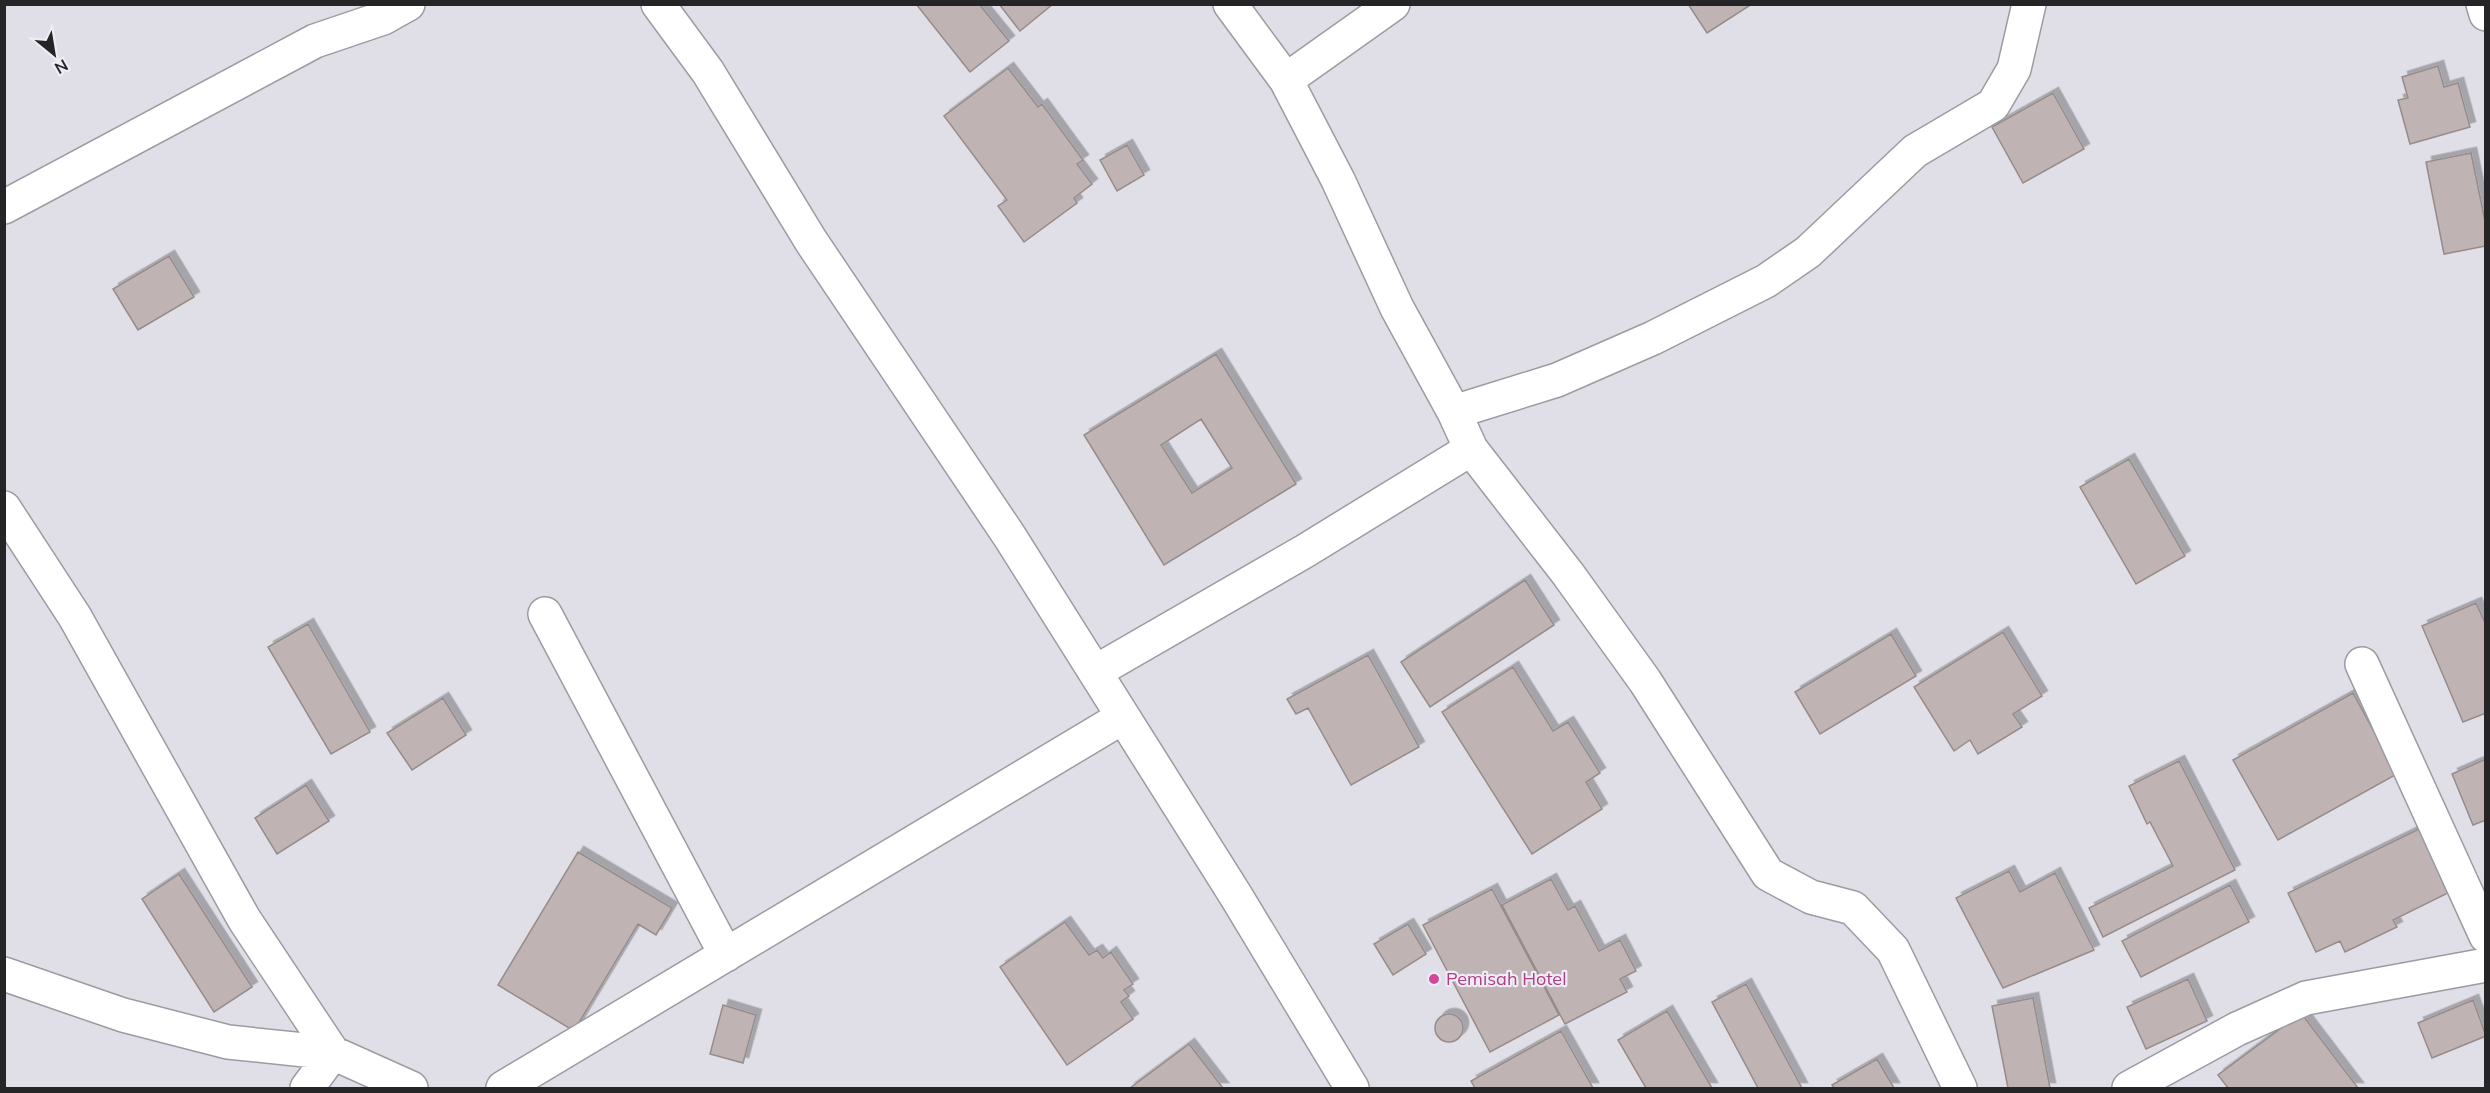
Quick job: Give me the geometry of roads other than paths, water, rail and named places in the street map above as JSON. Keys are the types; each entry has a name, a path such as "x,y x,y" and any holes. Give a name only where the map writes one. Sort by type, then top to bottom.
{"street":[{"path":"4,207 315,41 383,18 408,4"},
{"path":"658,4 708,72 811,241 1010,537 1352,1089"},
{"path":"1230,4 1286,80 1338,180 1397,308 1454,412 1471,449 1568,574 1645,681 1768,874 1811,897 1854,908 1893,950 1960,1089"},
{"path":"1286,80 1393,4"},
{"path":"1454,412 1557,380 1653,338 1766,281 1808,252 1916,151 1994,105 2014,69 2029,4"},
{"path":"2483,4 2486,14"},
{"path":"1095,672 1305,551 1471,449"},
{"path":"4,508 75,617 244,919 333,1053"},
{"path":"545,614 726,955"},
{"path":"2362,664 2486,936"},
{"path":"503,1089 1123,717"},
{"path":"2129,1089 2237,1029 2306,998 2486,964"},
{"path":"4,974 123,1015 228,1042 333,1053 411,1089"},
{"path":"307,1089 333,1053"}],"place":[{"name":"Pemisah Hotel","path":"1434,979"}]}
